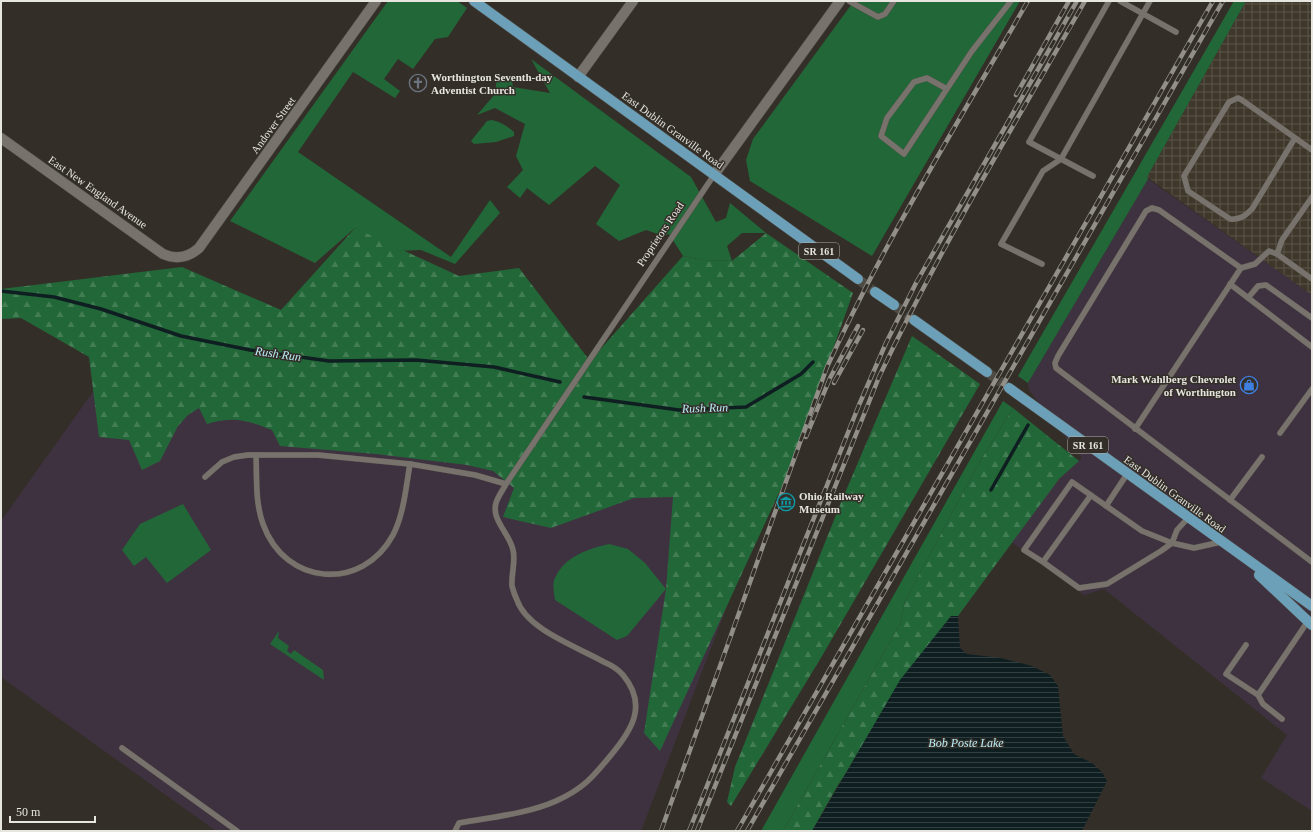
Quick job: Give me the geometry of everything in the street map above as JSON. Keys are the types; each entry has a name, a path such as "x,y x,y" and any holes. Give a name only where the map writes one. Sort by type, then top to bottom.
{"main road":[{"name":"East Dublin Granville Road","path":"474,1 858,279"},
{"path":"875,292 894,305"},
{"path":"914,320 987,372"},
{"name":"East Dublin Granville Road","path":"1009,388 1225,545 1312,606"},
{"name":"East Dublin Granville Road","path":"1225,545 1310,623"}],"street":[{"name":"Andover Street","path":"184,256 196,250 204,240 376,1"},
{"path":"578,77 633,1"},
{"name":"Proprietors Road","path":"714,175 840,1"},
{"name":"East New England Avenue","path":"1,138 163,254 173,257 184,256"}],"lane":[{"path":"849,1 878,18 885,14 894,1"},
{"path":"947,89 927,78 914,82 887,118 881,136 904,154 947,89 972,51 1011,1"},
{"path":"1093,176 1029,142 1109,1"},
{"path":"1120,1 1176,32"},
{"path":"1042,264 1001,244 1043,171 1061,159 1150,1"},
{"path":"1295,138 1252,209 1245,216 1237,220 1230,219 1188,191 1184,176 1229,102 1238,98 1242,100 1312,150"},
{"name":"Proprietors Road","path":"455,831 459,824 555,801 583,786 626,736 634,722 635,696 622,674 590,654 552,635 533,622 522,611 517,602 512,585 514,551 511,541 496,515 496,503 506,484 714,175"},
{"path":"1277,254 1282,240 1312,197"},
{"path":"1241,268 1159,210 1152,208 1146,211 1055,363 1056,368 1312,562"},
{"path":"1135,429 1241,268 1255,264 1269,251 1277,254 1312,279"},
{"path":"1230,284 1312,347"},
{"path":"1248,298 1258,286 1266,285 1312,318"},
{"path":"1280,433 1312,389"},
{"path":"205,477 222,462 234,457 256,455 318,455 410,464 475,475 506,484"},
{"path":"256,455 258,502 263,524 274,546 294,564 314,573 338,575 364,566 382,552 394,534 402,506 410,464"},
{"path":"1230,500 1262,457"},
{"path":"1106,506 1127,474"},
{"path":"1188,518 1177,530 1172,543 1161,552 1107,584 1079,588 1024,550 1072,482 1142,531 1172,543 1194,548 1225,545"},
{"path":"1043,562 1090,496"},
{"path":"1258,695 1310,623"},
{"path":"1246,645 1226,674 1258,695 1262,704 1282,718"},
{"path":"122,748 237,831"}],"shaded area":[{"path":"1246,1 1312,1 1312,295 1147,177"},
{"path":"1148,179 1312,295 1312,811 1261,778 1287,735 1104,589 1084,595 1006,538 1056,477 1082,458 1029,390 1028,383"},
{"path":"182,267 278,336 762,515 641,831 216,831 1,677 1,521"}],"green space":[{"path":"388,1 457,1 467,8 448,37 435,39 413,69 398,59 384,79 400,91 395,98 353,72 298,152 451,257 490,200 500,213 455,264 421,250 396,251 355,228 315,263 230,221"},
{"path":"854,1 1020,1 872,256 750,181 746,160 753,139"},
{"path":"1234,1 1246,1 1147,177 1148,179 1028,383 1018,376"},
{"path":"531,59 691,177 716,222 726,218 730,203 766,233 742,233 727,246 732,261 702,260 683,256 669,234 664,236 646,230 619,241 596,224 620,185 595,166 549,205 527,188 520,198 507,187 523,170 516,156 525,124 495,108 477,115 495,94 497,76 511,76 513,87 550,93"},
{"path":"492,120 509,128 514,132 514,136 496,142 474,144 471,141 487,121"},
{"path":"355,228 459,276 519,268 590,361 683,256 702,260 732,261 766,233 853,293 790,469 660,751 644,733 666,589 673,497 634,498 551,528 503,517 514,488 493,471 467,465 376,454 280,446 272,430 255,424 240,420 225,420 207,424 199,408 188,415 178,426 160,461 142,470 129,440 99,437 89,357 21,318 1,319 1,289 182,267 281,310"},
{"path":"912,336 980,384 822,656 731,806 727,802 735,767 842,500"},
{"path":"1003,401 1013,408 979,463 905,601 900,624 783,831 761,831"},
{"path":"1013,408 1079,461 1059,479 958,616 951,616 838,785 812,831 783,831 900,624 905,601 979,463"},
{"path":"183,504 211,550 167,583 146,557 134,566 122,550 140,524"},
{"path":"609,544 628,549 645,563 666,589 627,636 617,640 555,600 554,588 554,580 559,570 571,559 585,551"},
{"path":"279,631 278,638 289,646 287,651 291,654 294,650 323,670 324,680 270,644"}],"water":[{"name":"Bob Poste Lake","path":"951,616 958,616 960,648 967,654 1001,658 1032,666 1050,675 1058,686 1063,736 1074,754 1092,763 1102,772 1107,781 1082,831 812,831 900,680"}],"waterway":[{"name":"Rush Run","path":"1,291 54,297 101,309 181,336 250,350 329,361 416,360 494,367 560,382"},
{"name":"Rush Run","path":"584,397 679,410 746,407 801,374 813,362"},
{"name":"Rush Run","path":"991,490 1028,425"}],"tunnel":[{"path":"858,279 875,292"},
{"path":"894,305 914,320"},
{"path":"987,372 1009,388"}],"railway":[{"path":"661,831 827,367 873,273 923,181 1028,1"},
{"path":"1016,95 1069,1"},
{"path":"689,831 859,405 886,343 916,283 1077,1"},
{"path":"697,831 879,377 902,329 952,234 1085,1"},
{"path":"737,831 1213,1"},
{"path":"747,831 1223,1"},
{"path":"806,437 830,378 858,326"},
{"path":"834,383 863,330"}],"place":[{"name":"Worthington Seventh-day Adventist Church","path":"418,83"},
{"name":"Mark Wahlberg Chevrolet of Worthington","path":"1249,385"},
{"name":"Ohio Railway Museum","path":"786,502"}]}
